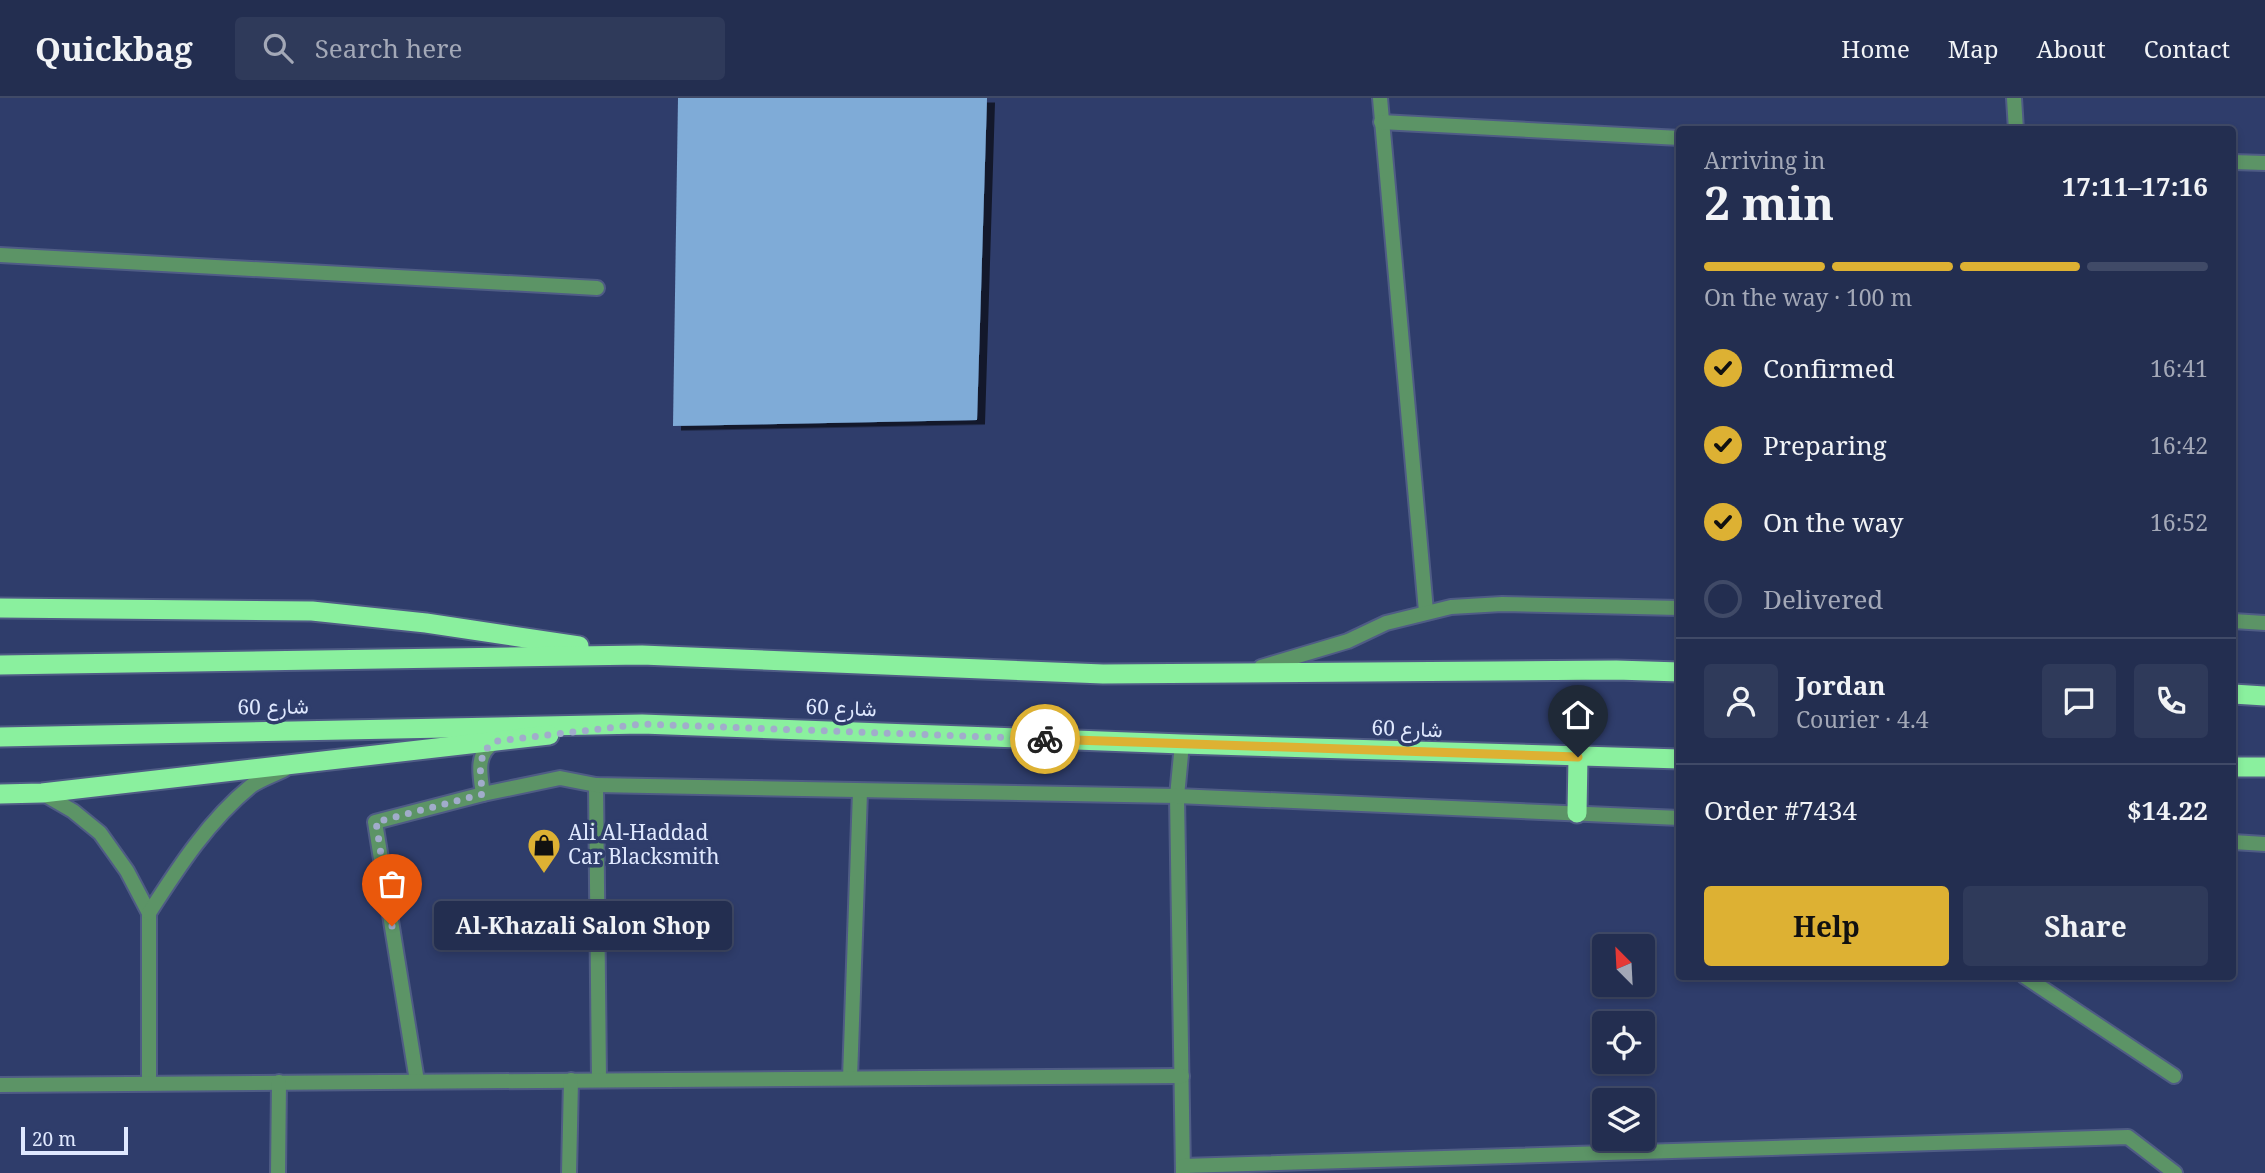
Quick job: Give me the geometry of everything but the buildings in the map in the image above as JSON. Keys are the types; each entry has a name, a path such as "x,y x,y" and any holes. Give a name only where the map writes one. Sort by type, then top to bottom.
{"highway":[{"path":"0,608 312,611 426,623 642,655"},
{"path":"0,665 642,655 1103,674 1676,672"},
{"path":"2236,694 2265,696"},
{"path":"0,794 42,793 642,724"},
{"name":"شارع 60","path":"0,737 642,724 1676,759"},
{"path":"1577,813 1578,757"},
{"path":"2236,767 2265,767"}],"street":[{"path":"1380,98 1426,611"},
{"path":"2014,98 2016,126"},
{"path":"1381,122 1676,138"},
{"path":"2236,162 2265,163"},
{"path":"0,255 597,288"},
{"path":"1230,674 1286,662 1426,611 1502,604 1676,608"},
{"path":"2236,621 2265,622"},
{"path":"483,794 480,774 483,751 497,741"},
{"path":"1182,744 1177,796 1183,1169 2128,1137 2175,1173"},
{"path":"149,913 200,839 230,806 253,784 294,765"},
{"path":"417,1081 376,822 483,794 560,778 596,785 1177,796 1676,818"},
{"path":"596,785 599,1080"},
{"path":"850,1078 860,792"},
{"path":"42,793 100,833 127,871 149,913 149,1083"},
{"path":"2236,842 2265,844"},
{"path":"2030,980 2174,1076"},
{"path":"0,1085 1182,1076"},
{"path":"569,1173 571,1080"},
{"path":"278,1173 279,1082"}],"way so far":[{"path":"392,926 376,822 483,794 480,774 483,751 497,741 642,724 1045,739"}],"place":[{"name":"Ali Al-Haddad Car Blacksmith","path":"544,875"},
{"name":"Al-Khazali Salon Shop","path":"392,926"}],"route":[{"path":"1045,739 1578,757"}]}
